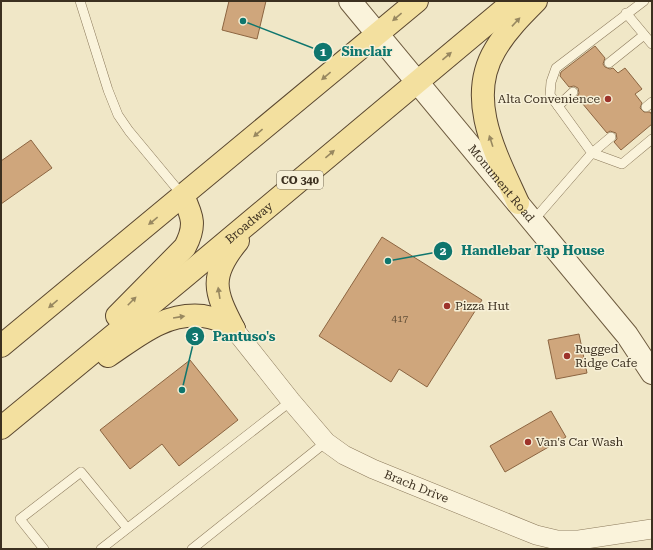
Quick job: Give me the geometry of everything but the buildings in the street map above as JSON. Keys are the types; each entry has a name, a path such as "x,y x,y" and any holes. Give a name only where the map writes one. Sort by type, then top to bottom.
{"main road":[{"name":"Monument Road","path":"350,1 627,335 652,373"},
{"path":"1,346 417,1"},
{"name":"Broadway","path":"8,422 514,1"},
{"path":"518,203 494,150 487,129 483,88 487,70 494,51 505,34 536,1"},
{"path":"234,329 221,305 218,294 218,279 223,262 237,243 282,195"},
{"path":"8,422 166,268 185,247 191,235 192,223 183,196"},
{"path":"8,422 151,327 165,320 194,315 220,320 234,329"}],"street":[{"name":"Brach Drive","path":"234,329 291,401 326,442 344,455 373,469 536,536 557,540 579,540 652,529"}],"lane":[{"path":"80,1 108,90 118,115 129,131 183,196"},
{"path":"644,1 626,13 556,68 551,82 550,95 592,153 622,164 652,139"},
{"path":"626,13 652,44"},
{"path":"609,63 644,34"},
{"path":"558,106 573,92"},
{"path":"533,221 592,153 610,137"},
{"path":"101,549 291,401"},
{"path":"192,549 326,442"},
{"path":"44,549 20,519 81,472 127,528"}],"place":[{"name":"Sinclair","path":"243,21"},
{"name":"Alta Convenience","path":"608,99"},
{"name":"Handlebar Tap House","path":"388,261"},
{"name":"Pizza Hut","path":"447,306"},
{"name":"Rugged Ridge Cafe","path":"567,356"},
{"name":"Pantuso's","path":"182,390"},
{"name":"Van's Car Wash","path":"528,442"}]}
